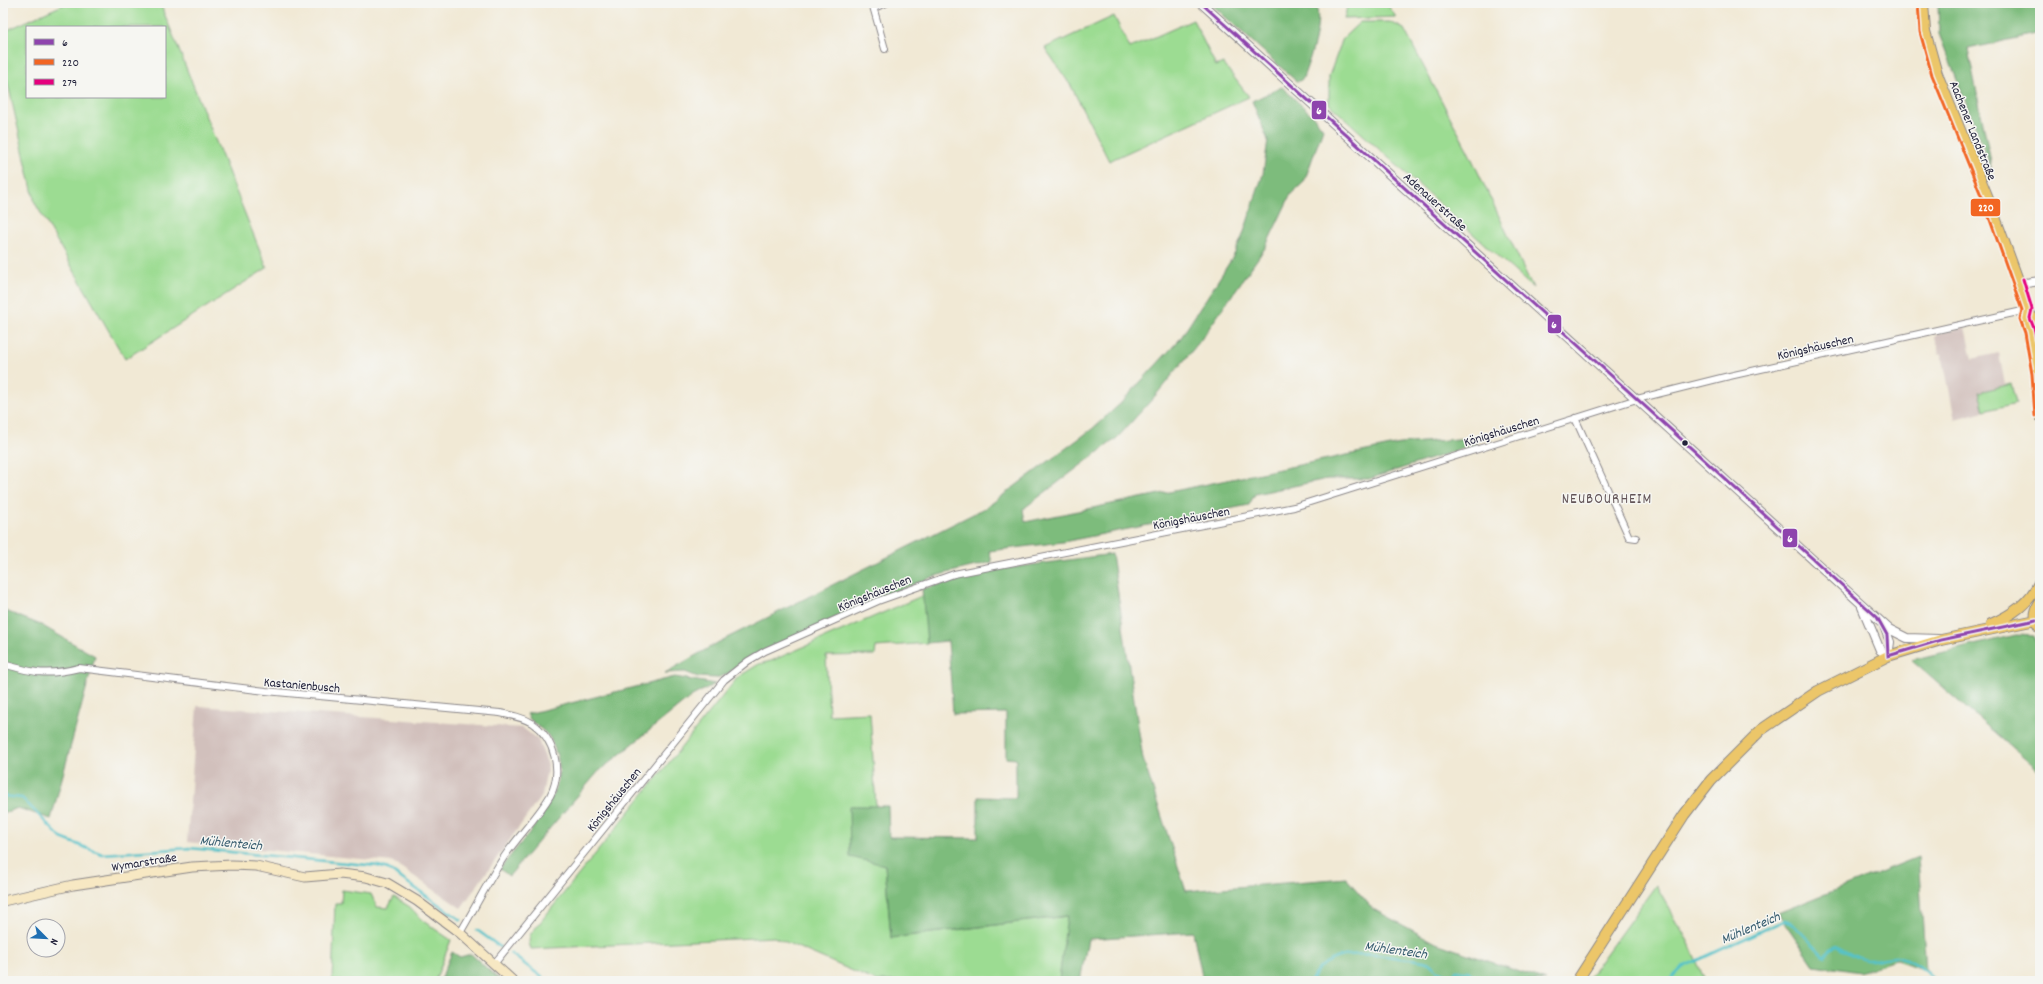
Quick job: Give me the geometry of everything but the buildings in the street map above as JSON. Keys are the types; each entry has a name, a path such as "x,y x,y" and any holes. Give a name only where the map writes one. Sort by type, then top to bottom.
{"main road":[{"name":"Aachener Landstraße","path":"1923,3 1925,31 1937,74 1988,198 2018,280 2027,310"},
{"path":"2040,337 2037,318 2027,310 2025,318 2030,332 2038,383 2040,416"},
{"path":"2030,332 2037,318"},
{"path":"1970,633 2002,619 2020,608 2028,601 2040,581"},
{"path":"1578,981 1664,843 1712,780 1761,730 1818,691 1888,656 1970,633 2038,624 2037,609 2040,603"},
{"name":"Wymarstraße","path":"3,900 73,885 192,867 232,865 256,866 305,877 347,874 374,879 401,890 460,933 513,981"}],"street":[{"path":"885,48 873,6 886,3"},
{"name":"Adenauerstraße","path":"1202,3 1884,625 1893,632 1907,638 1941,640"},
{"path":"2018,280 2026,283 2040,281"},
{"name":"Königshäuschen","path":"494,964 724,680 748,661 765,651 878,601 954,574 1294,507 1637,399 1725,377 2027,310"},
{"path":"1575,418 1629,536 1636,538"},
{"path":"1861,604 1880,650 1888,656 1890,642 1884,625"},
{"name":"Kastanienbusch","path":"3,664 33,673 62,672 79,668 258,691 500,713 528,721 545,737 555,758 556,773 554,783 545,802 501,862 460,933"}],"shaded area":[{"path":"1965,327 1972,359 1999,353 2005,385 1980,392 1984,411 1955,419 1942,354 1939,353 1935,338 1937,334"},
{"path":"197,706 523,728 538,740 548,765 542,795 461,908 393,862 187,842"}],"green space":[{"path":"67,3 160,3 267,268 125,359 35,203 3,62 3,32"},
{"path":"1210,3 1316,3 1318,22 1317,32 1303,78 1300,81 1296,81"},
{"path":"1348,3 1386,3 1396,17 1344,19"},
{"path":"1938,3 2037,3 2040,33 1968,49 1993,172 1939,34"},
{"path":"1114,16 1130,48 1193,20 1216,66 1223,63 1249,97 1109,161 1071,86 1045,48"},
{"path":"1360,22 1390,22 1404,29 1469,153 1533,288 1329,104 1329,76 1343,38"},
{"path":"1282,87 1313,116 1323,129 1304,182 1291,194 1265,248 1200,341 1155,396 1117,438 1023,509 1025,522 1400,444 1469,438 1477,444 1369,479 1327,479 1255,494 1249,505 1063,542 989,551 992,562 935,576 883,596 749,657 727,674 716,678 698,677 685,672 665,673 719,642 987,507 1092,429 1120,404 1180,339 1233,257 1243,235 1263,174 1268,140 1252,101"},
{"path":"2011,384 2016,403 1984,411 1979,392"},
{"path":"1112,554 1143,759 1186,891 1346,878 1373,909 1436,943 1546,981 1203,981 1193,932 1088,939 1080,981 1059,981 1067,916 891,938 885,865 850,857 849,806 888,806 889,837 978,838 978,797 1016,798 1016,759 1006,758 1006,713 953,714 948,641 927,643 922,589 995,570"},
{"path":"924,595 927,643 876,647 875,655 826,656 829,715 870,713 876,807 850,806 885,865 891,938 1068,916 1059,981 876,981 774,937 531,949 529,943 530,935 738,677 759,664 771,661"},
{"path":"3,610 41,625 95,656 51,819 18,808 3,813"},
{"path":"2016,635 2034,636 2040,648 2040,772 1911,660"},
{"path":"675,677 715,684 692,696 598,772 509,876 500,869 543,814 550,802 559,776 559,763 549,736 529,718 527,714"},
{"path":"1918,857 1926,970 1896,960 1860,972 1814,965 1778,913"},
{"path":"1656,885 1689,943 1705,981 1586,981"},
{"path":"342,890 371,894 377,907 388,908 394,897 410,907 423,921 451,940 435,981 332,981 335,903 341,903"},
{"path":"452,952 460,957 471,954 501,981 440,981"}],"waterway":[{"name":"Mühlenteich","path":"3,796 22,798 61,838 102,854 189,848 378,866 388,869 461,920"},
{"name":"Mühlenteich","path":"1671,981 1671,979 1683,967 1785,920 1791,922 1824,956 1836,946 1863,959 1870,960 1900,957 1917,965 1936,981"},
{"name":"Mühlenteich","path":"477,930 500,947"},
{"name":"Mühlenteich","path":"510,953 547,981"},
{"name":"Mühlenteich","path":"1311,981 1318,970 1327,962 1338,957 1362,954 1424,961 1430,963 1437,970 1451,976 1456,971 1468,971 1479,981"}],"transit line":[{"name":"6","path":"1201,3 1877,617 1887,635 1888,656"},
{"name":"220","path":"1918,3 1920,32 1932,75 1983,200 2022,310 2020,319 2025,333 2032,374 2035,416"},
{"name":"279","path":"2023,279 2032,309 2030,318 2035,331 2040,359"},
{"name":"6","path":"1888,656 1941,640 2036,620"}],"district":[{"name":"NEUBOURHEIM","path":"1607,498"}]}
